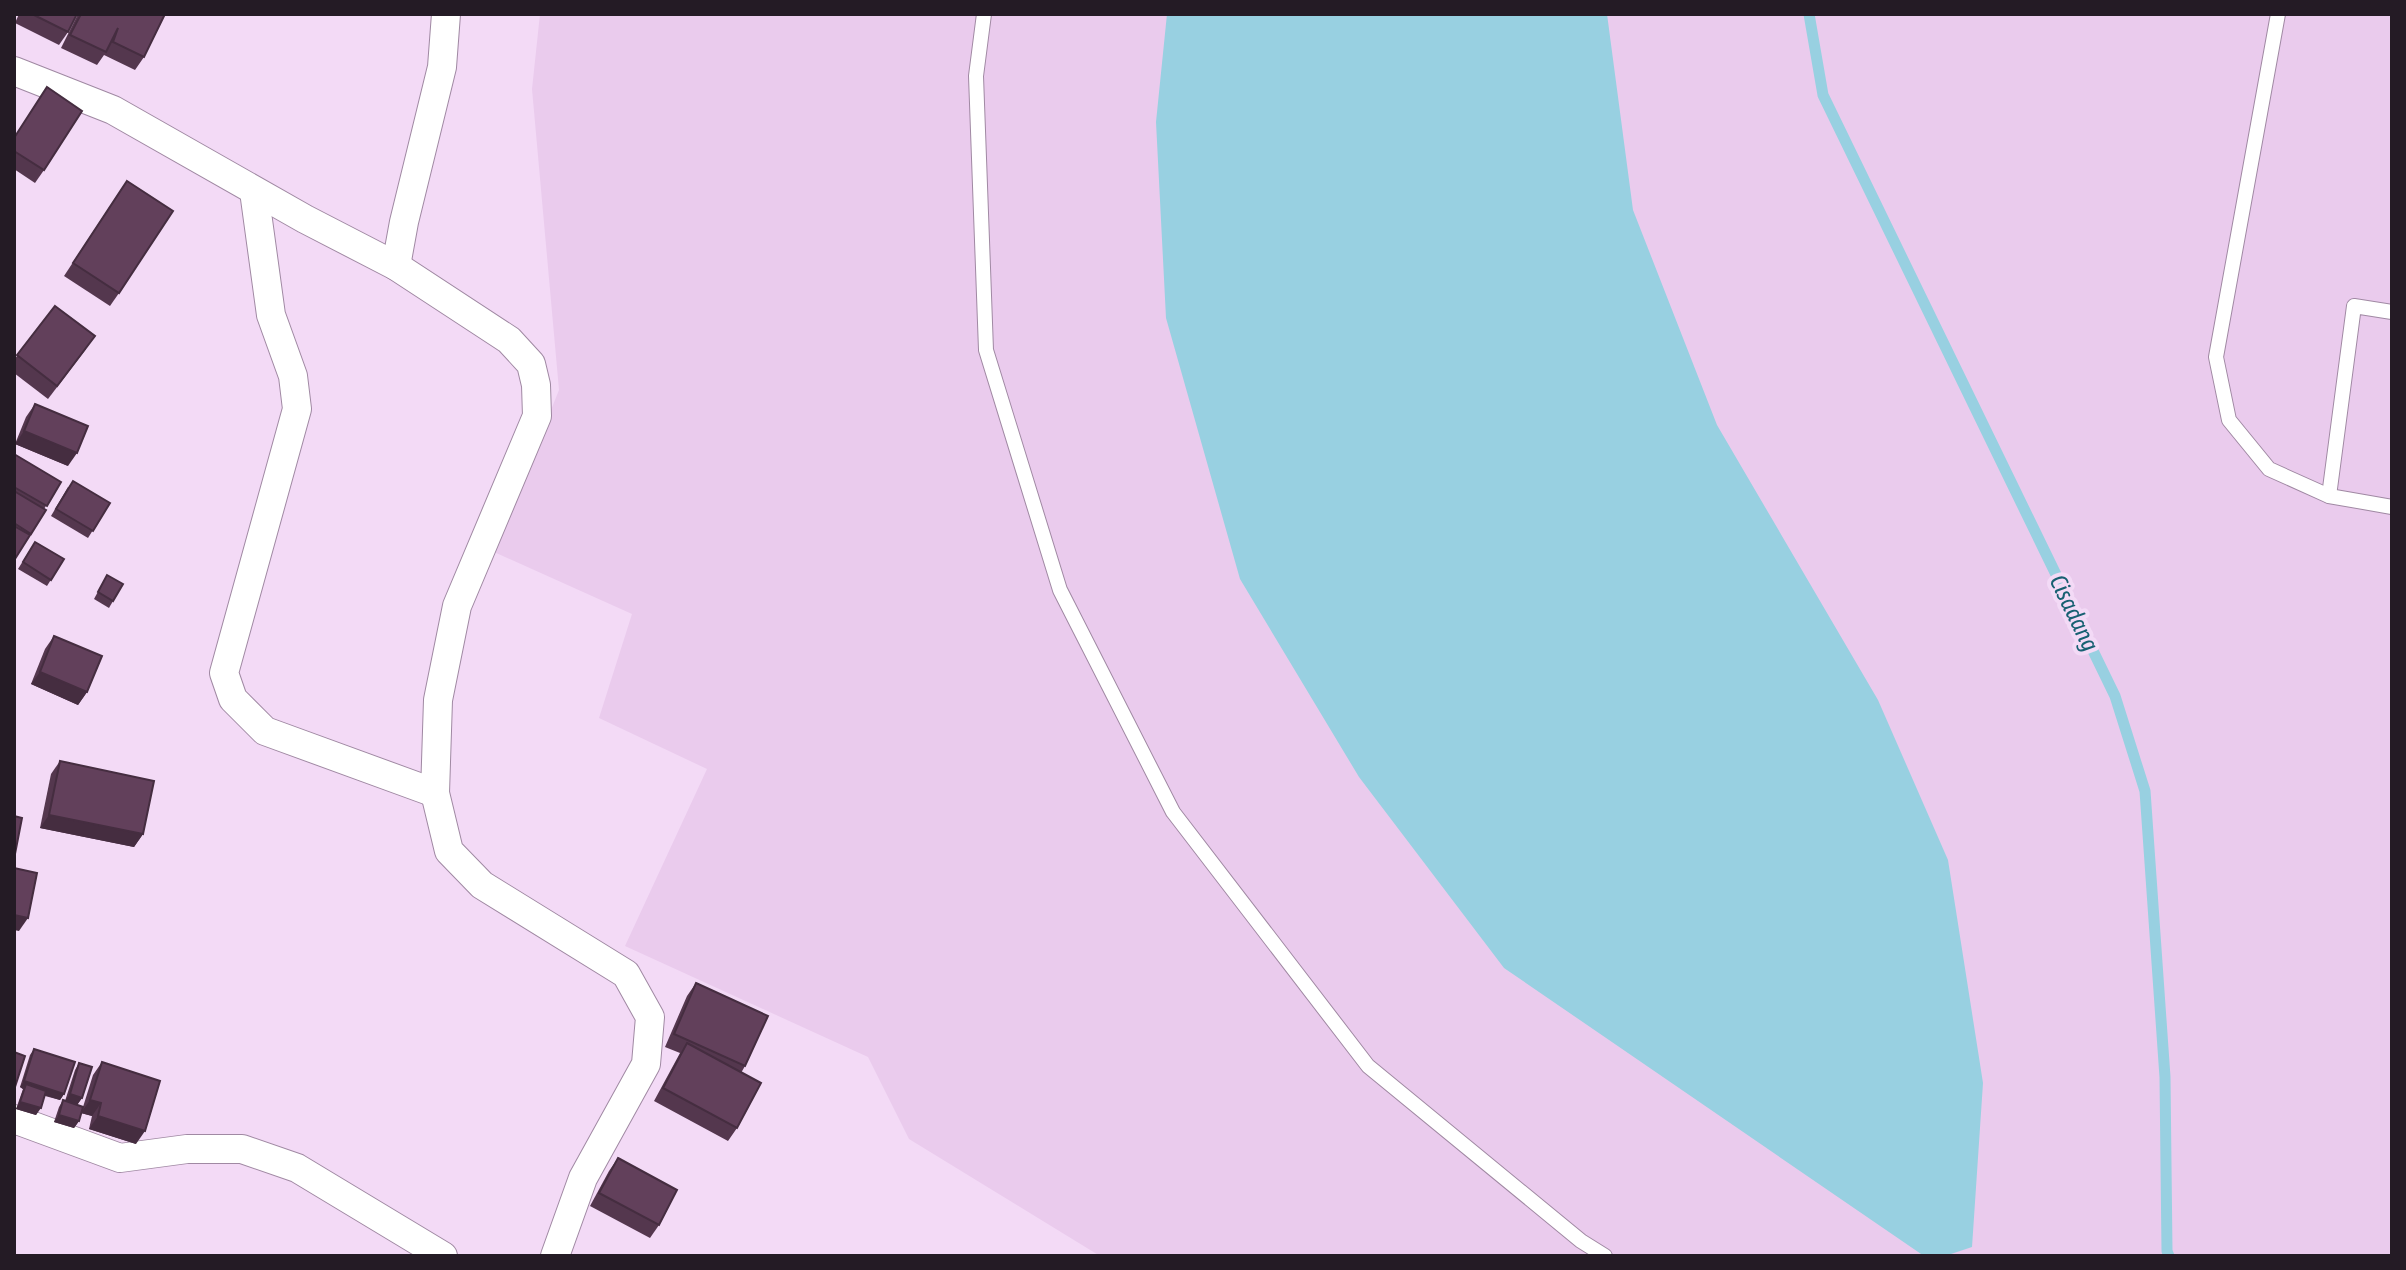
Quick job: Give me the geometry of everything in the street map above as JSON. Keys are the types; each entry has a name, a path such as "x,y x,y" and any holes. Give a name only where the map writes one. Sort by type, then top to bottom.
{"street":[{"path":"396,266 442,67 446,14"},
{"path":"14,71 113,110 254,191 396,266 509,340 531,364 536,385 537,416 457,606 438,700 435,793 449,851 482,885 626,974 650,1017 646,1064 583,1178 555,1256"},
{"path":"254,191 271,315 293,376 297,409 224,673 233,699 265,731 435,793"},
{"path":"14,1119 120,1158 187,1149 242,1149 297,1168 443,1256"}],"lane":[{"path":"984,14 976,76 986,350 1060,590 1173,812 1368,1066 1581,1241 1605,1256"},
{"path":"2278,14 2216,357 2229,420 2269,469 2329,496 2392,507"},
{"path":"2329,496 2354,306 2392,312"}],"shaded area":[{"path":"540,14 2392,14 2392,1256 1100,1256 909,1139 868,1057 625,946 707,769 599,718 632,614 494,552 559,390 532,89"}],"water":[{"path":"1167,14 1607,14 1633,210 1717,425 1878,700 1948,860 1983,1083 1972,1247 1945,1256 1924,1256 1504,968 1359,777 1240,579 1166,318 1156,122"}],"building":[{"path":"32,14 77,14 68,32"},
{"path":"81,14 165,14 144,57 113,42 118,28 106,52 70,35"},
{"path":"47,87 82,111 44,170 14,151 14,138"},
{"path":"127,181 173,211 119,293 73,263"},
{"path":"55,306 95,336 57,386 17,355"},
{"path":"35,404 88,426 77,453 24,431"},
{"path":"14,454 61,482 47,506 14,487"},
{"path":"73,481 110,503 93,531 56,509"},
{"path":"14,491 46,510 31,534 14,523"},
{"path":"14,526 30,535 15,559 14,558"},
{"path":"35,542 64,559 51,580 23,562"},
{"path":"107,575 123,584 113,601 98,592"},
{"path":"54,636 102,656 87,692 40,672"},
{"path":"60,761 154,781 143,834 49,815"},
{"path":"14,816 22,818 14,859"},
{"path":"14,868 37,873 28,918 14,915"},
{"path":"696,983 768,1016 745,1066 674,1034"},
{"path":"687,1043 761,1083 737,1128 663,1088"},
{"path":"34,1049 75,1062 64,1094 24,1081"},
{"path":"14,1052 25,1056 14,1090"},
{"path":"102,1062 160,1081 145,1131 98,1116 101,1103 90,1100"},
{"path":"79,1063 92,1067 82,1098 70,1094"},
{"path":"26,1084 46,1091 41,1108 20,1102"},
{"path":"63,1100 83,1107 79,1121 59,1115"},
{"path":"618,1158 677,1190 659,1225 599,1193"}],"waterway":[{"name":"Cisadang","path":"1809,14 1823,95 2115,696 2145,791 2165,1077 2169,1256"}]}
